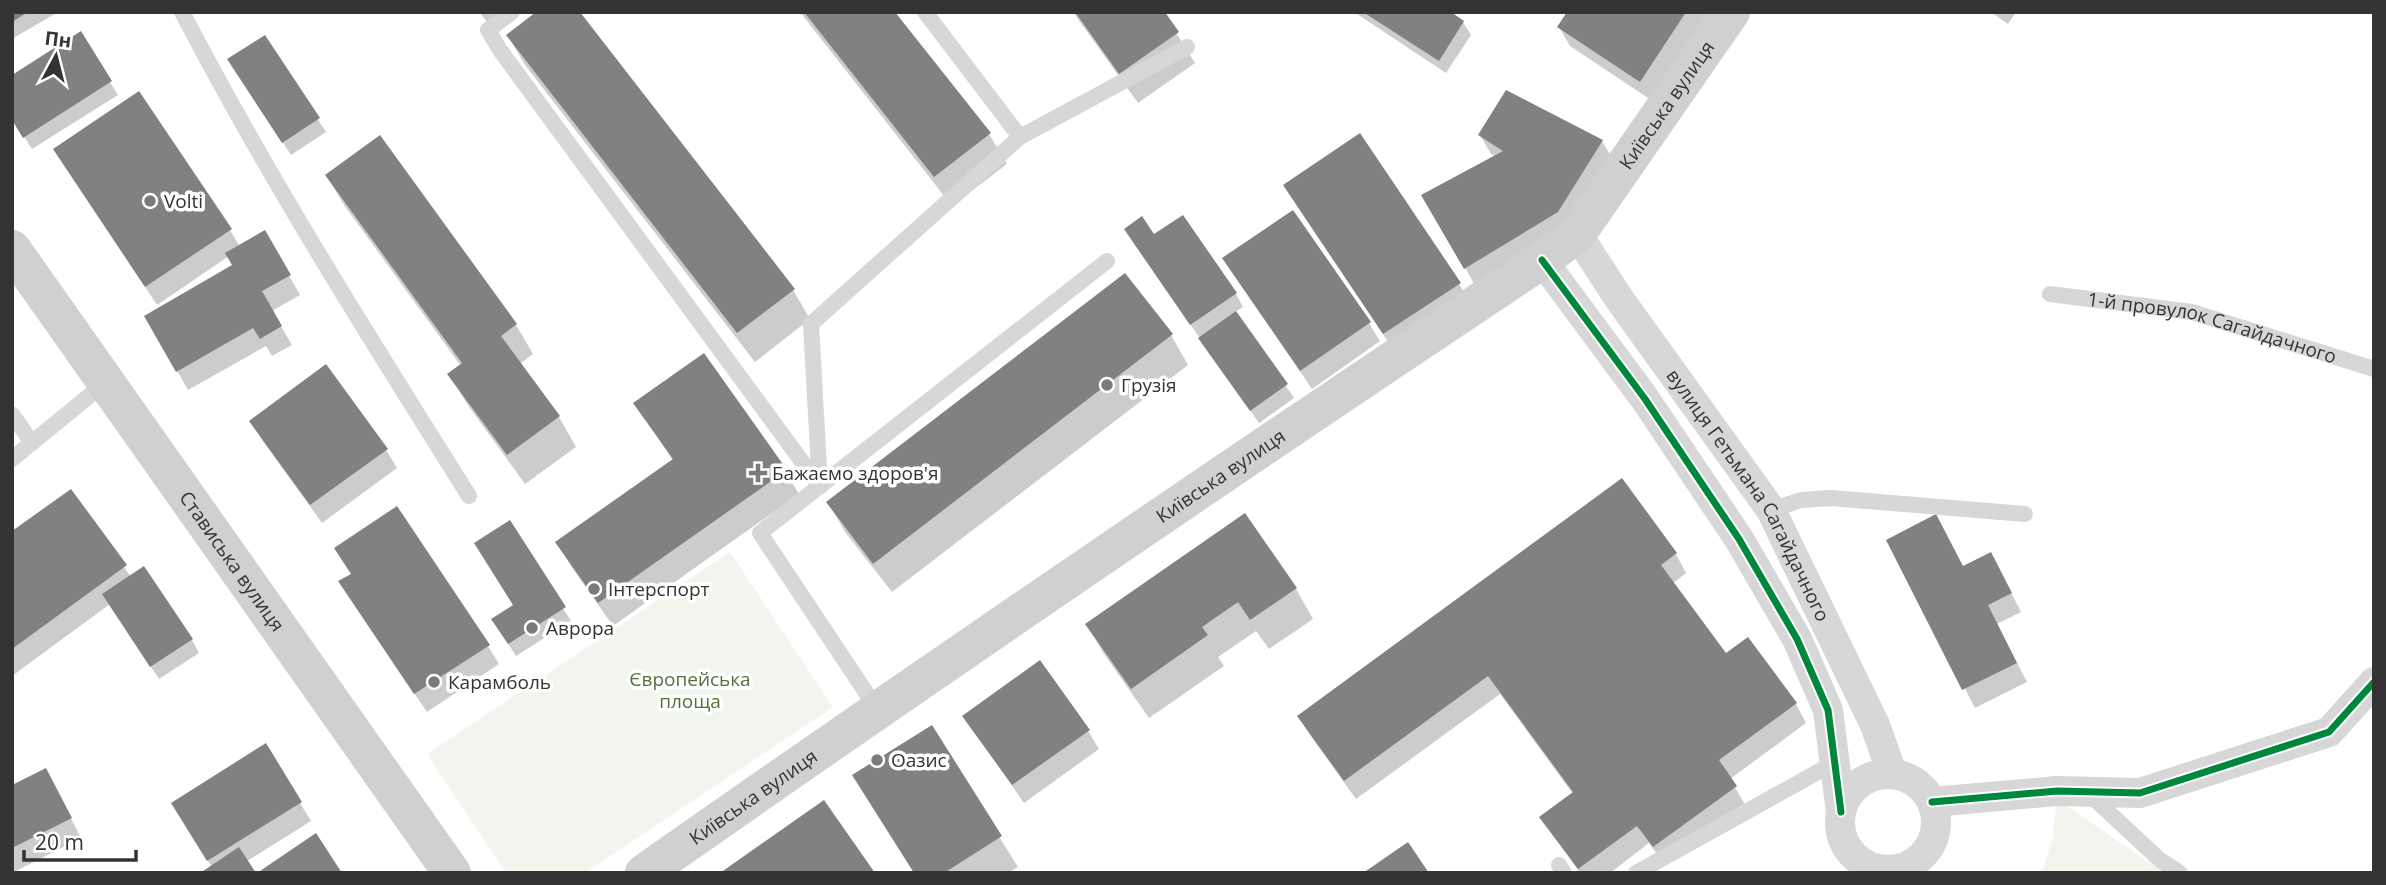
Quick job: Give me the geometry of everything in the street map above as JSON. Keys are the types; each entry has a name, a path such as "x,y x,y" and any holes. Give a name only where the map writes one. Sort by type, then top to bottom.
{"main road":[{"name":"Київська вулиця","path":"643,873 877,709 1577,234 1731,12"},
{"name":"Стависька вулиця","path":"12,249 452,873"}],"street":[{"name":"вулиця Гетьмана Сагайдачного","path":"1577,234 1620,300 1771,510 1875,725 1892,774"},
{"name":"вулиця Гетьмана Сагайдачного","path":"1542,260 1644,399 1733,530 1797,639 1828,710 1846,873"},
{"path":"1733,530 1771,510"},
{"path":"1932,802 2057,791 2140,793 2329,732 2374,682"},
{"path":"1840,812 1854,787 1869,778 1892,774 1909,778 1922,788 1932,802 1936,818 1935,835 1928,850 1900,871 1867,865 1854,855 1844,842"}],"lane":[{"path":"182,12 222,90 331,278 469,496"},
{"path":"512,12 488,30 500,50 820,486"},
{"path":"925,12 1020,137"},
{"path":"820,486 811,324 1020,137 1186,47"},
{"path":"877,709 760,533 1107,261"},
{"name":"1-й провулок Сагайдачного","path":"2050,294 2192,312 2374,369"},
{"path":"12,459 105,383"},
{"path":"12,414 32,443"},
{"path":"1771,510 1801,500 1831,498 2025,514"},
{"path":"1636,873 1834,763"},
{"path":"2086,792 2160,860 2180,873"}],"green space":[{"name":"Європейська площа","path":"730,552 833,707 585,873 506,873 427,754"},
{"path":"2057,799 2164,873 2042,873 2053,836"}],"building":[{"path":"12,12 28,12 12,22"},
{"path":"536,12 580,12 795,289 737,333 506,35"},
{"path":"804,12 895,12 991,133 934,177"},
{"path":"1075,12 1165,12 1179,32 1119,74"},
{"path":"1363,12 1451,12 1464,21 1439,61"},
{"path":"1567,12 1686,12 1640,82 1557,27"},
{"path":"81,31 112,81 23,138 12,120 12,75"},
{"path":"265,35 320,118 282,143 227,59"},
{"path":"1506,90 1603,140 1558,212 1464,269 1421,195 1503,151 1478,135"},
{"name":"Volti","path":"139,91 232,229 145,287 53,149"},
{"path":"1360,133 1461,283 1383,334 1283,185"},
{"path":"380,135 517,324 501,336 560,416 507,455 447,374 462,363 325,175"},
{"path":"1293,210 1371,322 1300,371 1222,258"},
{"path":"1183,215 1237,293 1190,325 1124,229 1142,216 1154,234"},
{"path":"265,230 291,275 262,291 282,326 260,339 253,328 176,372 144,316 232,265 225,253"},
{"path":"1125,273 1173,334 873,564 826,502"},
{"path":"1236,311 1288,384 1250,411 1198,338"},
{"path":"704,353 787,470 598,603 555,542 673,459 633,403"},
{"path":"326,364 388,449 310,505 249,421"},
{"path":"1622,478 1677,553 1661,565 1726,653 1748,637 1797,703 1719,760 1737,786 1653,847 1637,826 1578,869 1539,817 1573,792 1488,676 1344,781 1297,716"},
{"path":"71,489 127,565 12,649 12,531"},
{"path":"397,506 490,645 414,694 338,581 351,574 334,548"},
{"path":"1245,513 1297,588 1250,620 1238,602 1202,627 1208,635 1131,689 1085,624"},
{"path":"1936,514 1963,566 1991,552 2012,593 1988,605 2017,663 1962,690 1886,540"},
{"path":"510,520 566,607 508,644 491,619 513,605 474,543"},
{"path":"144,566 193,639 150,667 102,594"},
{"path":"1040,660 1090,730 1012,785 962,716"},
{"path":"932,725 1002,836 944,873 914,873 852,775"},
{"path":"266,743 302,802 207,861 171,803"},
{"path":"46,768 72,818 12,848 12,785"},
{"path":"824,800 875,873 720,873"},
{"path":"316,833 342,873 257,873"},
{"path":"1408,842 1429,873 1363,873"},
{"path":"239,847 256,873 200,873"}],"cycle path":[{"path":"1542,260 1645,399 1739,539 1797,639 1828,710 1841,812"},
{"path":"1932,802 2057,791 2140,793 2329,732 2374,682"}],"place":[{"name":"Volti","path":"150,201"},
{"name":"Грузія","path":"1107,385"},
{"name":"Бажаємо здоров'я","path":"758,473"},
{"name":"Інтерспорт","path":"594,589"},
{"name":"Аврора","path":"532,628"},
{"name":"Карамболь","path":"434,682"},
{"name":"Оазис","path":"877,760"}]}
